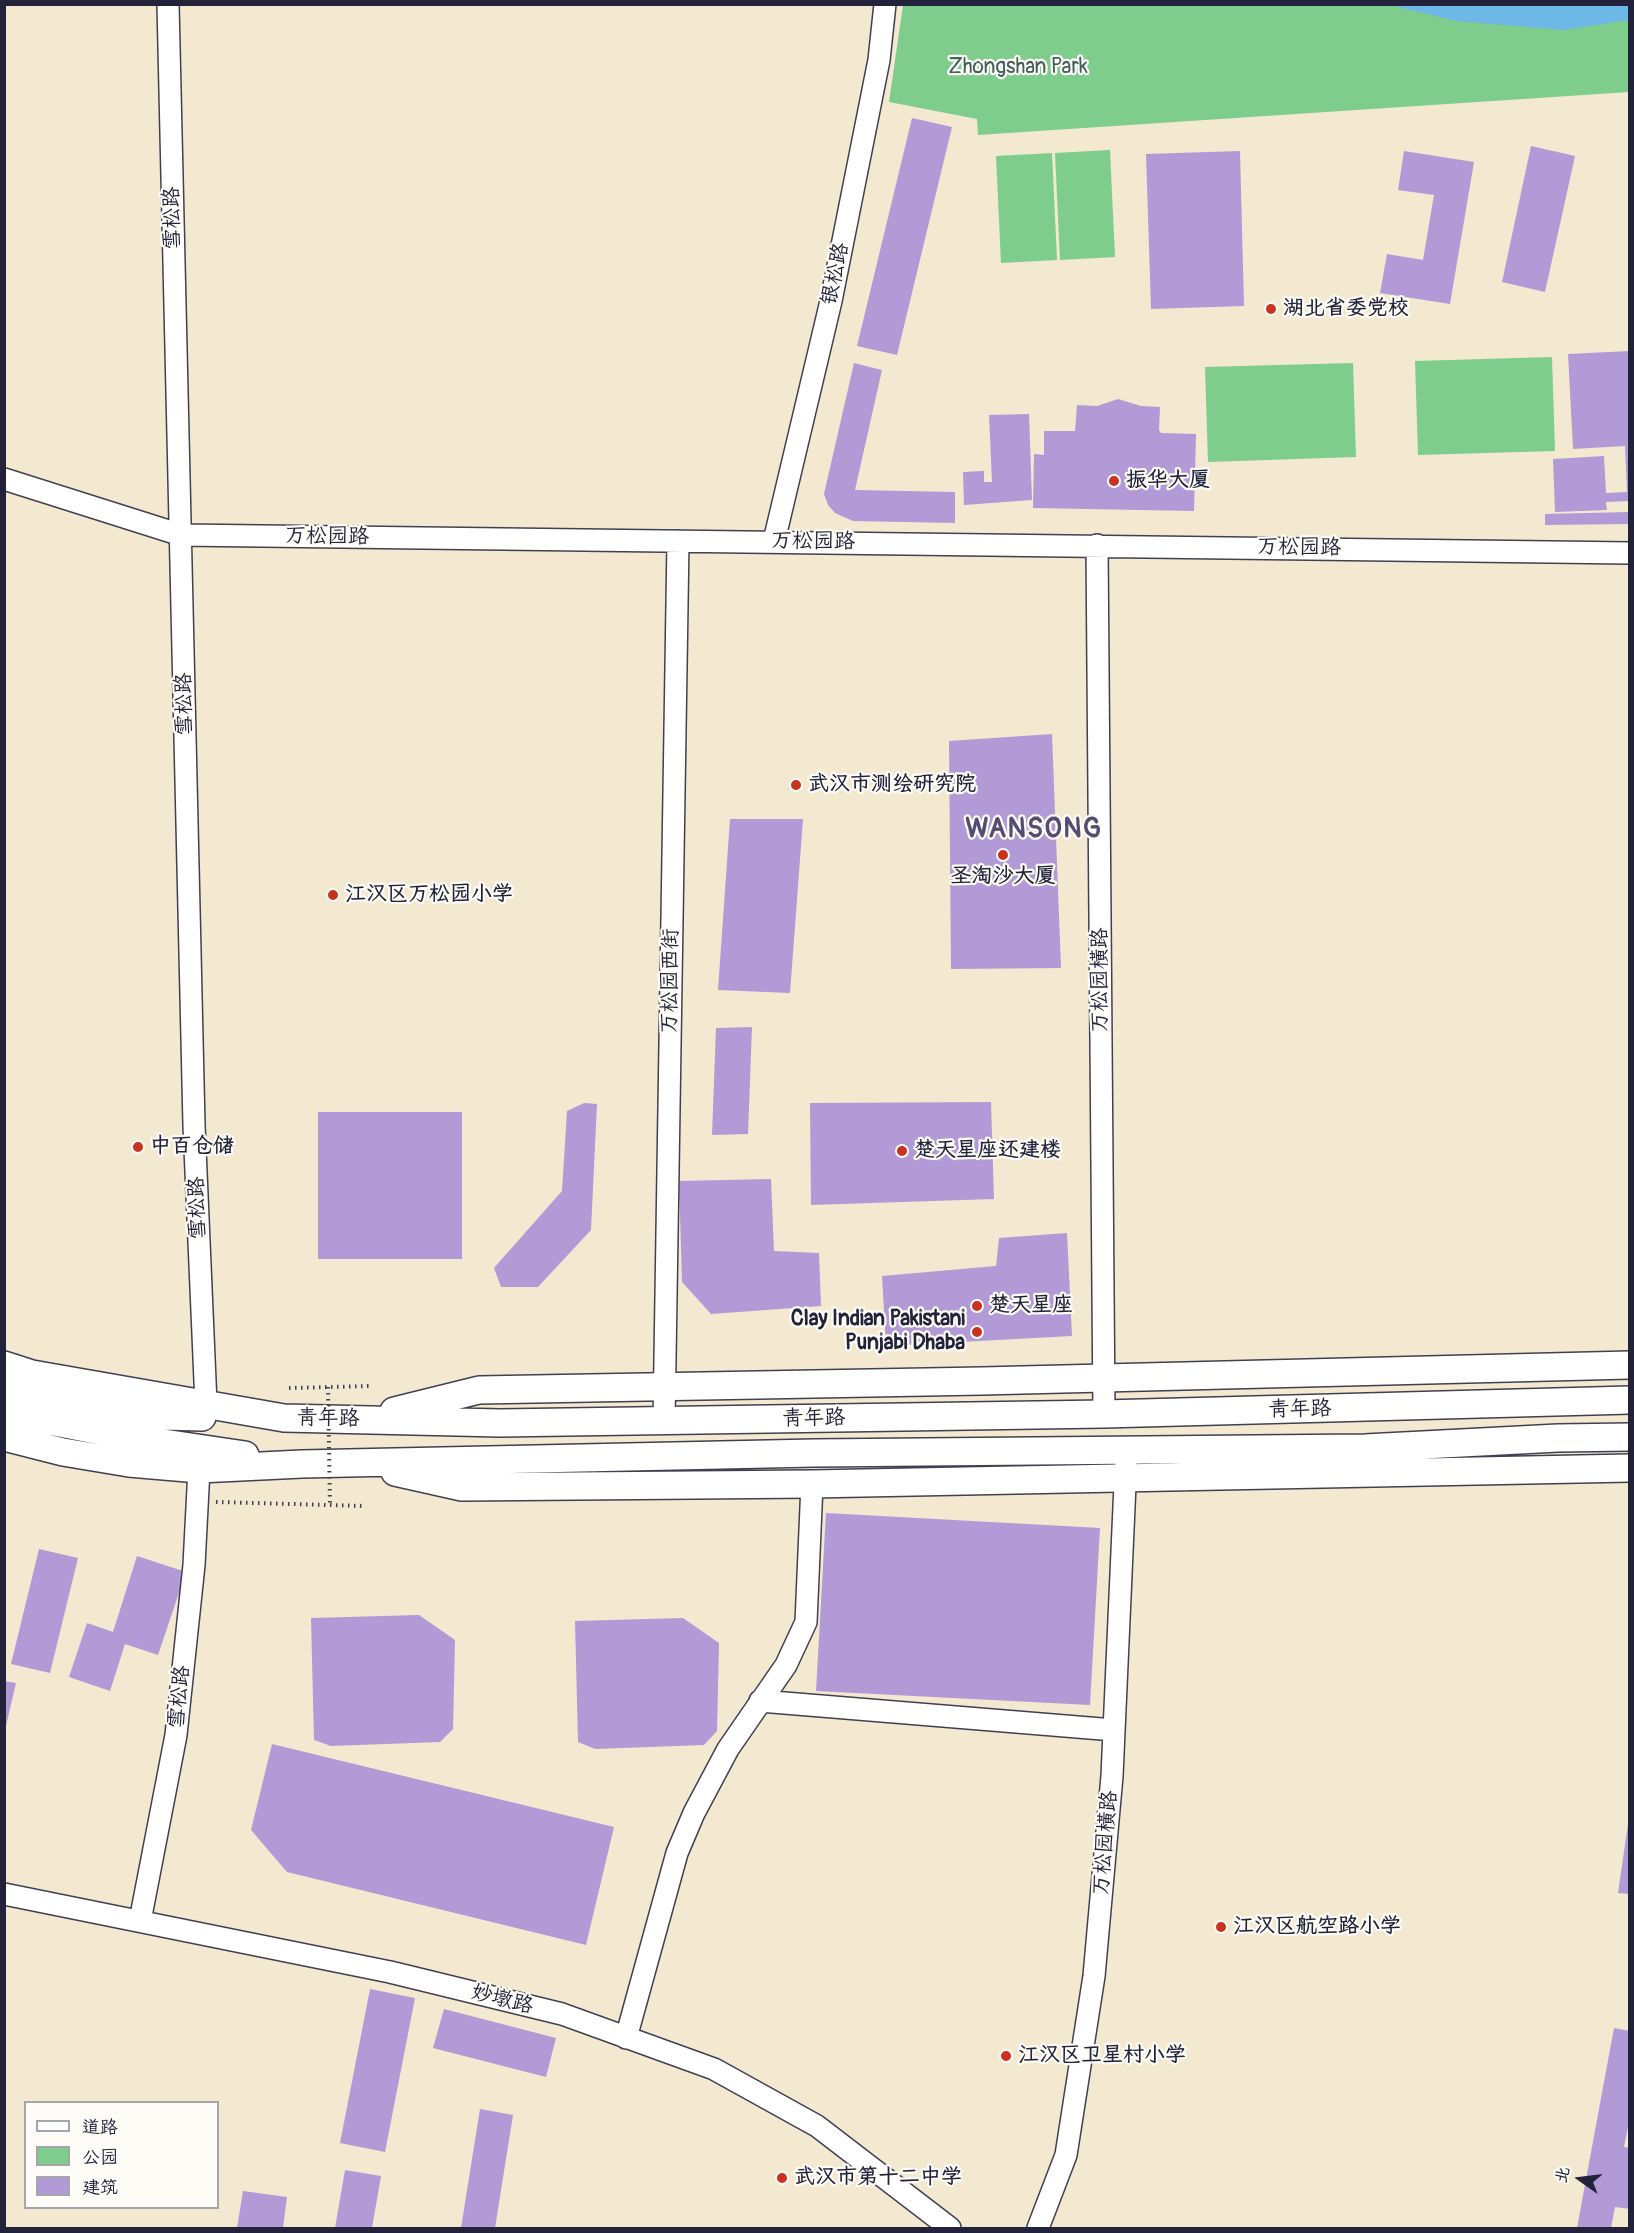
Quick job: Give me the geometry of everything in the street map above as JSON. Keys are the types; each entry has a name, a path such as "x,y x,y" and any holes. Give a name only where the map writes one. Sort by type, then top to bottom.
{"main road":[{"name":"青年路","path":"4,1365 32,1374 284,1418 358,1420 664,1421 1104,1414 1629,1400"},
{"path":"358,1420 478,1390 982,1381 1629,1365"},
{"path":"777,1419 982,1381"},
{"name":"青年路","path":"10,1410 63,1452 129,1463 199,1469 302,1464 777,1454 1365,1448 1629,1437"},
{"path":"10,1410 284,1418"},
{"path":"10,1410 157,1442 302,1464"},
{"path":"1576,1438 1629,1445"},
{"path":"777,1454 981,1480"},
{"path":"353,1463 462,1487 812,1484 1629,1468"}],"street":[{"name":"雪松路","path":"168,4 194,1125 206,1404"},
{"name":"银松路","path":"774,541 831,301 879,60 885,4"},
{"name":"万松园路","path":"4,479 181,535 1629,553"},
{"name":"万松园西街","path":"664,1421 678,540"},
{"name":"万松园横路","path":"1097,545 1104,1414"},
{"name":"万松园横路","path":"1038,2229 1066,2155 1094,1976 1112,1776 1127,1449"},
{"name":"雪松路","path":"140,1922 176,1735 194,1565 199,1469"},
{"path":"626,2038 677,1853 694,1813 728,1749 786,1665 806,1622 812,1484"},
{"path":"760,1701 1114,1730"},
{"name":"妙墩路","path":"4,1894 390,1972 562,2014 714,2069 817,2126 950,2229"}],"path":[{"path":"289,1388 372,1386"},
{"path":"328,1387 330,1506"},
{"path":"215,1502 366,1506"}],"green space":[{"name":"Zhongshan Park","path":"903,5 1629,5 1629,92 978,135 977,119 889,102"},
{"path":"1110,150 1115,257 1060,260 1055,153"},
{"path":"1052,153 1057,260 1001,263 996,156"},
{"path":"1552,357 1555,451 1418,455 1415,361"},
{"path":"1353,363 1356,457 1208,462 1205,367"}],"water":[{"path":"1390,5 1629,5 1629,20 1564,30 1456,21"}],"building":[{"path":"912,118 952,127 897,355 857,346"},
{"path":"1531,146 1575,156 1545,292 1502,282"},
{"path":"1240,151 1244,306 1151,309 1146,154"},
{"path":"1404,151 1474,162 1450,304 1380,293 1387,254 1423,260 1434,195 1398,190"},
{"path":"1630,351 1630,501 1606,502 1607,510 1555,512 1553,459 1604,456 1606,493 1627,492 1625,446 1573,449 1568,354"},
{"path":"854,363 882,370 855,490 955,492 955,523 853,521 835,513 828,505 824,494"},
{"name":"振华大厦","path":"1118,399 1141,406 1160,407 1159,430 1161,433 1196,434 1194,511 1033,508 1034,454 1044,455 1044,431 1075,431 1077,405 1097,406"},
{"path":"1029,414 1032,500 964,505 963,472 984,471 984,482 992,482 989,415"},
{"path":"1630,512 1630,524 1545,525 1545,514"},
{"name":"圣淘沙大厦","path":"1052,734 1061,968 951,969 949,741"},
{"path":"730,819 803,819 790,993 718,990"},
{"path":"752,1027 748,1134 712,1135 716,1028"},
{"name":"楚天星座还建楼","path":"991,1102 994,1199 811,1205 810,1103"},
{"path":"584,1103 597,1104 591,1230 538,1287 501,1287 494,1268 562,1191 567,1111"},
{"path":"318,1112 462,1112 462,1259 318,1259"},
{"path":"771,1179 774,1251 819,1253 821,1306 711,1314 682,1282 679,1181"},
{"name":"楚天星座","path":"1067,1233 1072,1336 886,1346 882,1276 996,1266 999,1238"},
{"path":"826,1513 1100,1528 1090,1705 816,1691"},
{"path":"39,1549 78,1558 50,1673 11,1664"},
{"path":"137,1556 186,1572 158,1655 125,1644 110,1691 69,1677 87,1623 113,1632"},
{"path":"419,1615 455,1640 453,1729 440,1742 331,1746 314,1740 311,1618"},
{"path":"683,1618 719,1643 717,1731 704,1745 595,1749 578,1742 575,1621"},
{"path":"4,1681 16,1683 5,1730 4,1730"},
{"path":"272,1744 614,1827 586,1945 287,1872 251,1830"},
{"path":"1628,1824 1630,1824 1630,1894 1618,1893"},
{"path":"370,1989 415,1998 385,2152 340,2143"},
{"path":"444,2009 556,2038 546,2077 433,2048"},
{"path":"1614,2028 1630,2031 1630,2117 1624,2147 1630,2148 1630,2209 1615,2207 1611,2228 1577,2228"},
{"path":"480,2109 513,2115 495,2228 461,2228"},
{"path":"345,2170 381,2176 372,2228 335,2228"},
{"path":"243,2191 287,2197 283,2228 237,2228"}],"place":[{"name":"湖北省委党校","path":"1271,309"},
{"name":"振华大厦","path":"1114,481"},
{"name":"武汉市测绘研究院","path":"796,785"},
{"name":"圣淘沙大厦","path":"1003,855"},
{"name":"江汉区万松园小学","path":"333,895"},
{"name":"中百仓储","path":"138,1147"},
{"name":"楚天星座还建楼","path":"902,1151"},
{"name":"楚天星座","path":"977,1306"},
{"name":"Clay Indian Pakistani Punjabi Dhaba","path":"977,1332"},
{"name":"江汉区航空路小学","path":"1221,1927"},
{"name":"江汉区卫星村小学","path":"1006,2056"},
{"name":"武汉市第十二中学","path":"782,2178"}],"district":[{"name":"WANSONG","path":"1034,830"}]}
